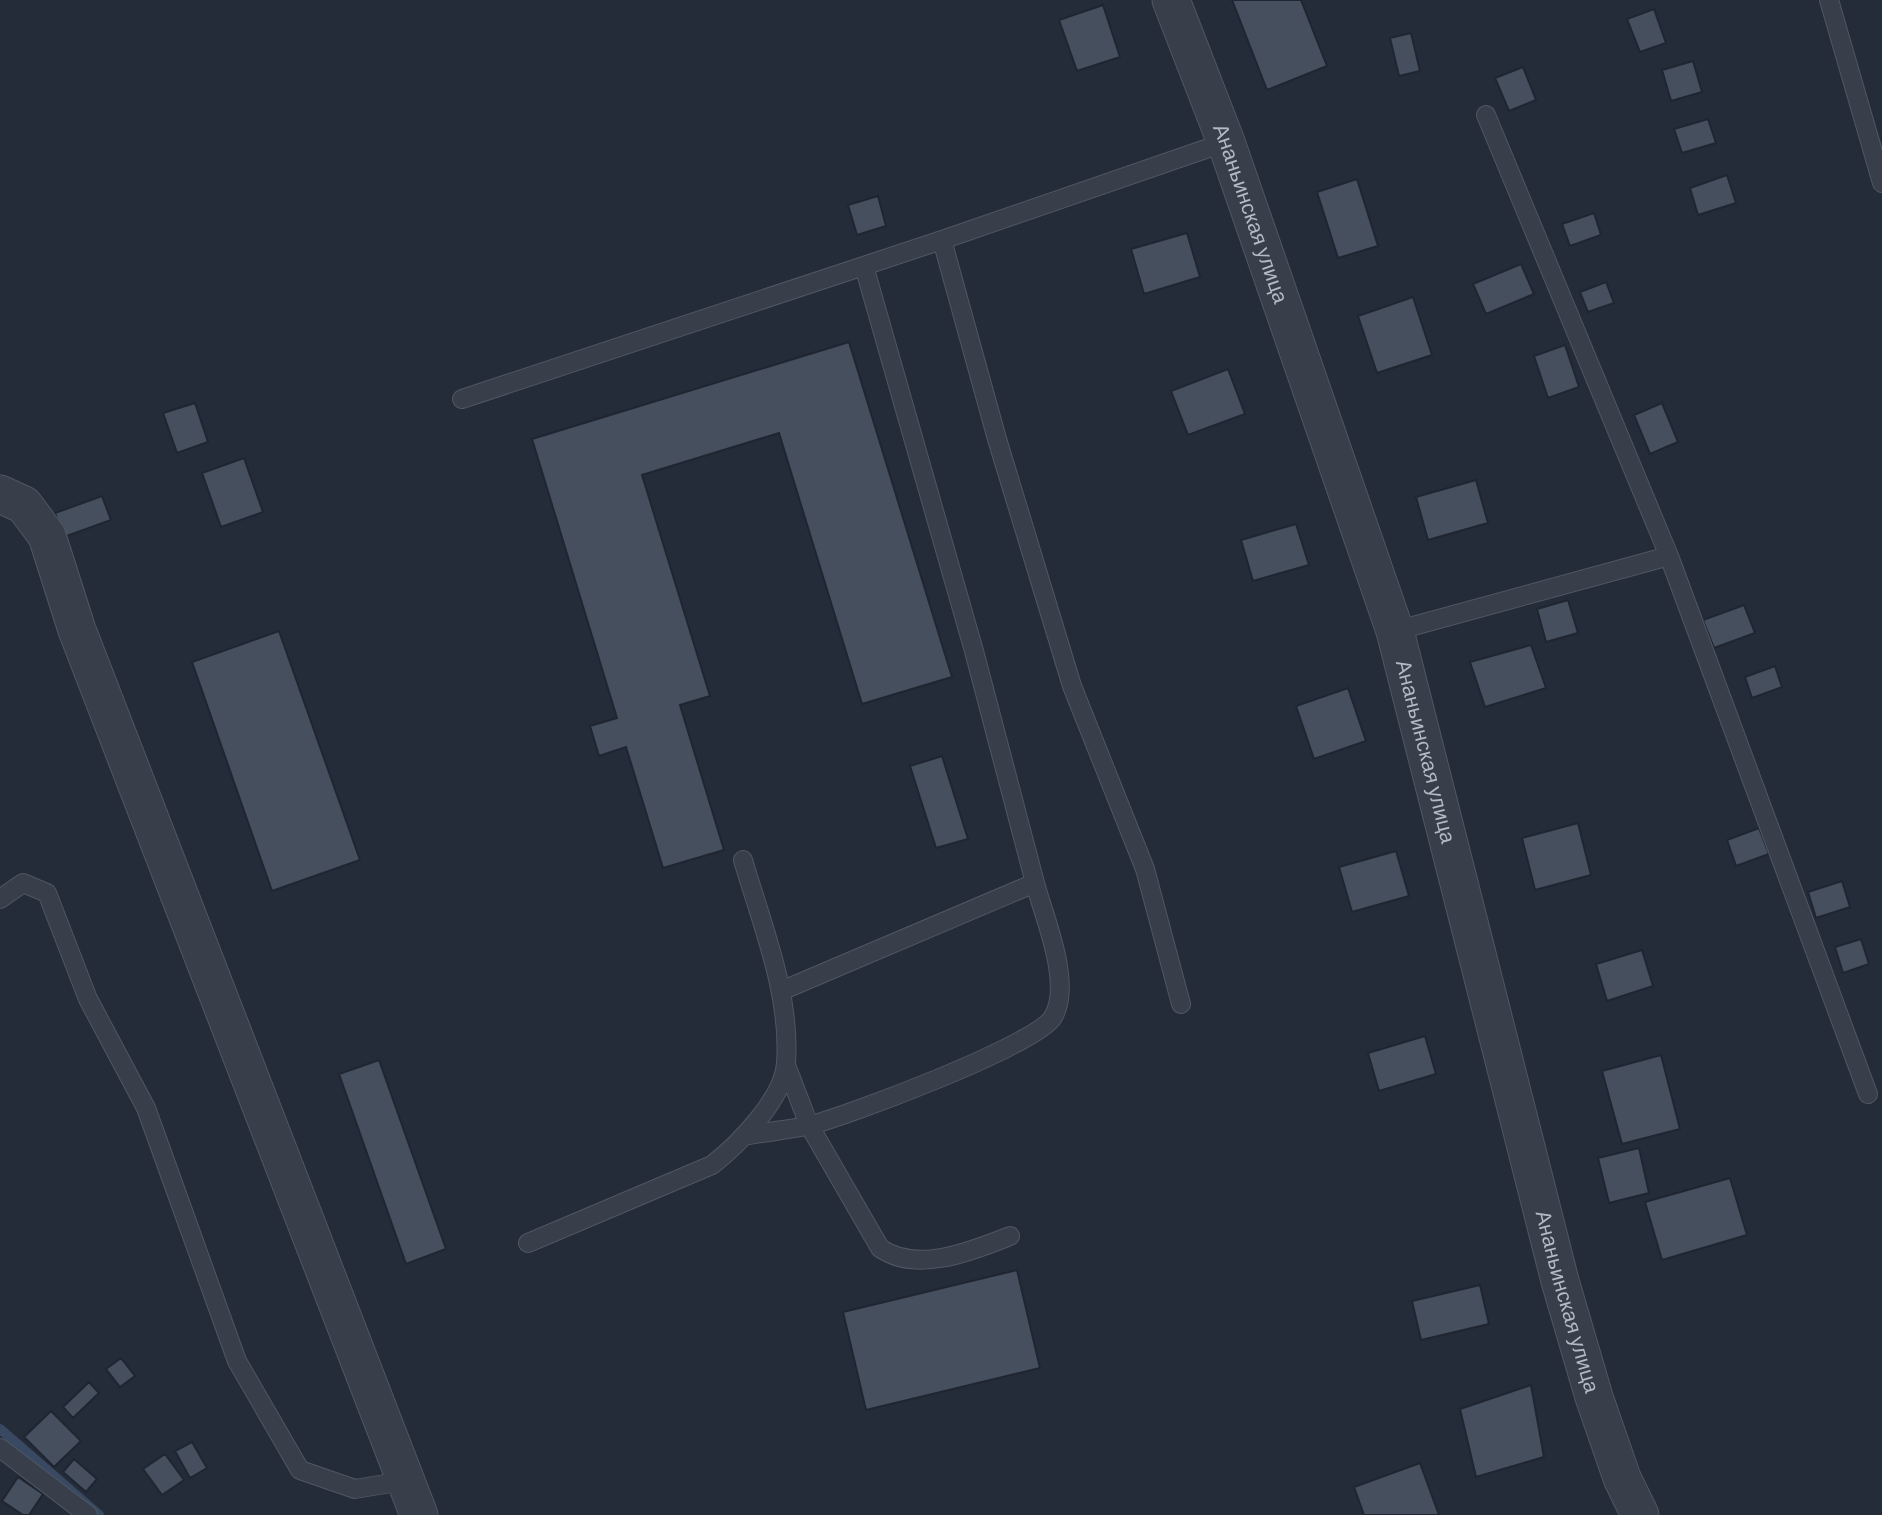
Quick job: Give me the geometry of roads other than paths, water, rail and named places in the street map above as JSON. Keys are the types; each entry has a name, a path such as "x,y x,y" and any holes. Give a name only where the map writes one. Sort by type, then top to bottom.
{"street":[{"name":"Ананьинская улица","path":"1171,0 1226,142 1395,631 1560,1281 1598,1408 1622,1478 1640,1515"},
{"path":"0,494 24,505 47,536 77,629 403,1481 419,1515"}],"lane":[{"path":"1829,0 1881,178"},
{"path":"1486,115 1669,556 1868,1094"},
{"path":"462,399 942,240 1226,142"},
{"path":"942,240 997,439 1072,686 1145,869 1181,1004"},
{"path":"744,1136 809,1125 1008,1049 1053,1017 1060,975 974,651 864,266"},
{"path":"1395,631 1669,556"},
{"path":"743,860 781,991 786,1065 809,1125 880,1248 894,1258 951,1256 1010,1236"},
{"path":"0,899 23,883 47,893 88,999 146,1108 237,1361 300,1470 355,1489 403,1481"},
{"path":"781,991 1035,883"},
{"path":"528,1243 712,1165 744,1136 779,1086 786,1065"},
{"path":"0,1448 4,1448 88,1515"}],"waterway":[{"path":"0,1429 99,1515"}]}
